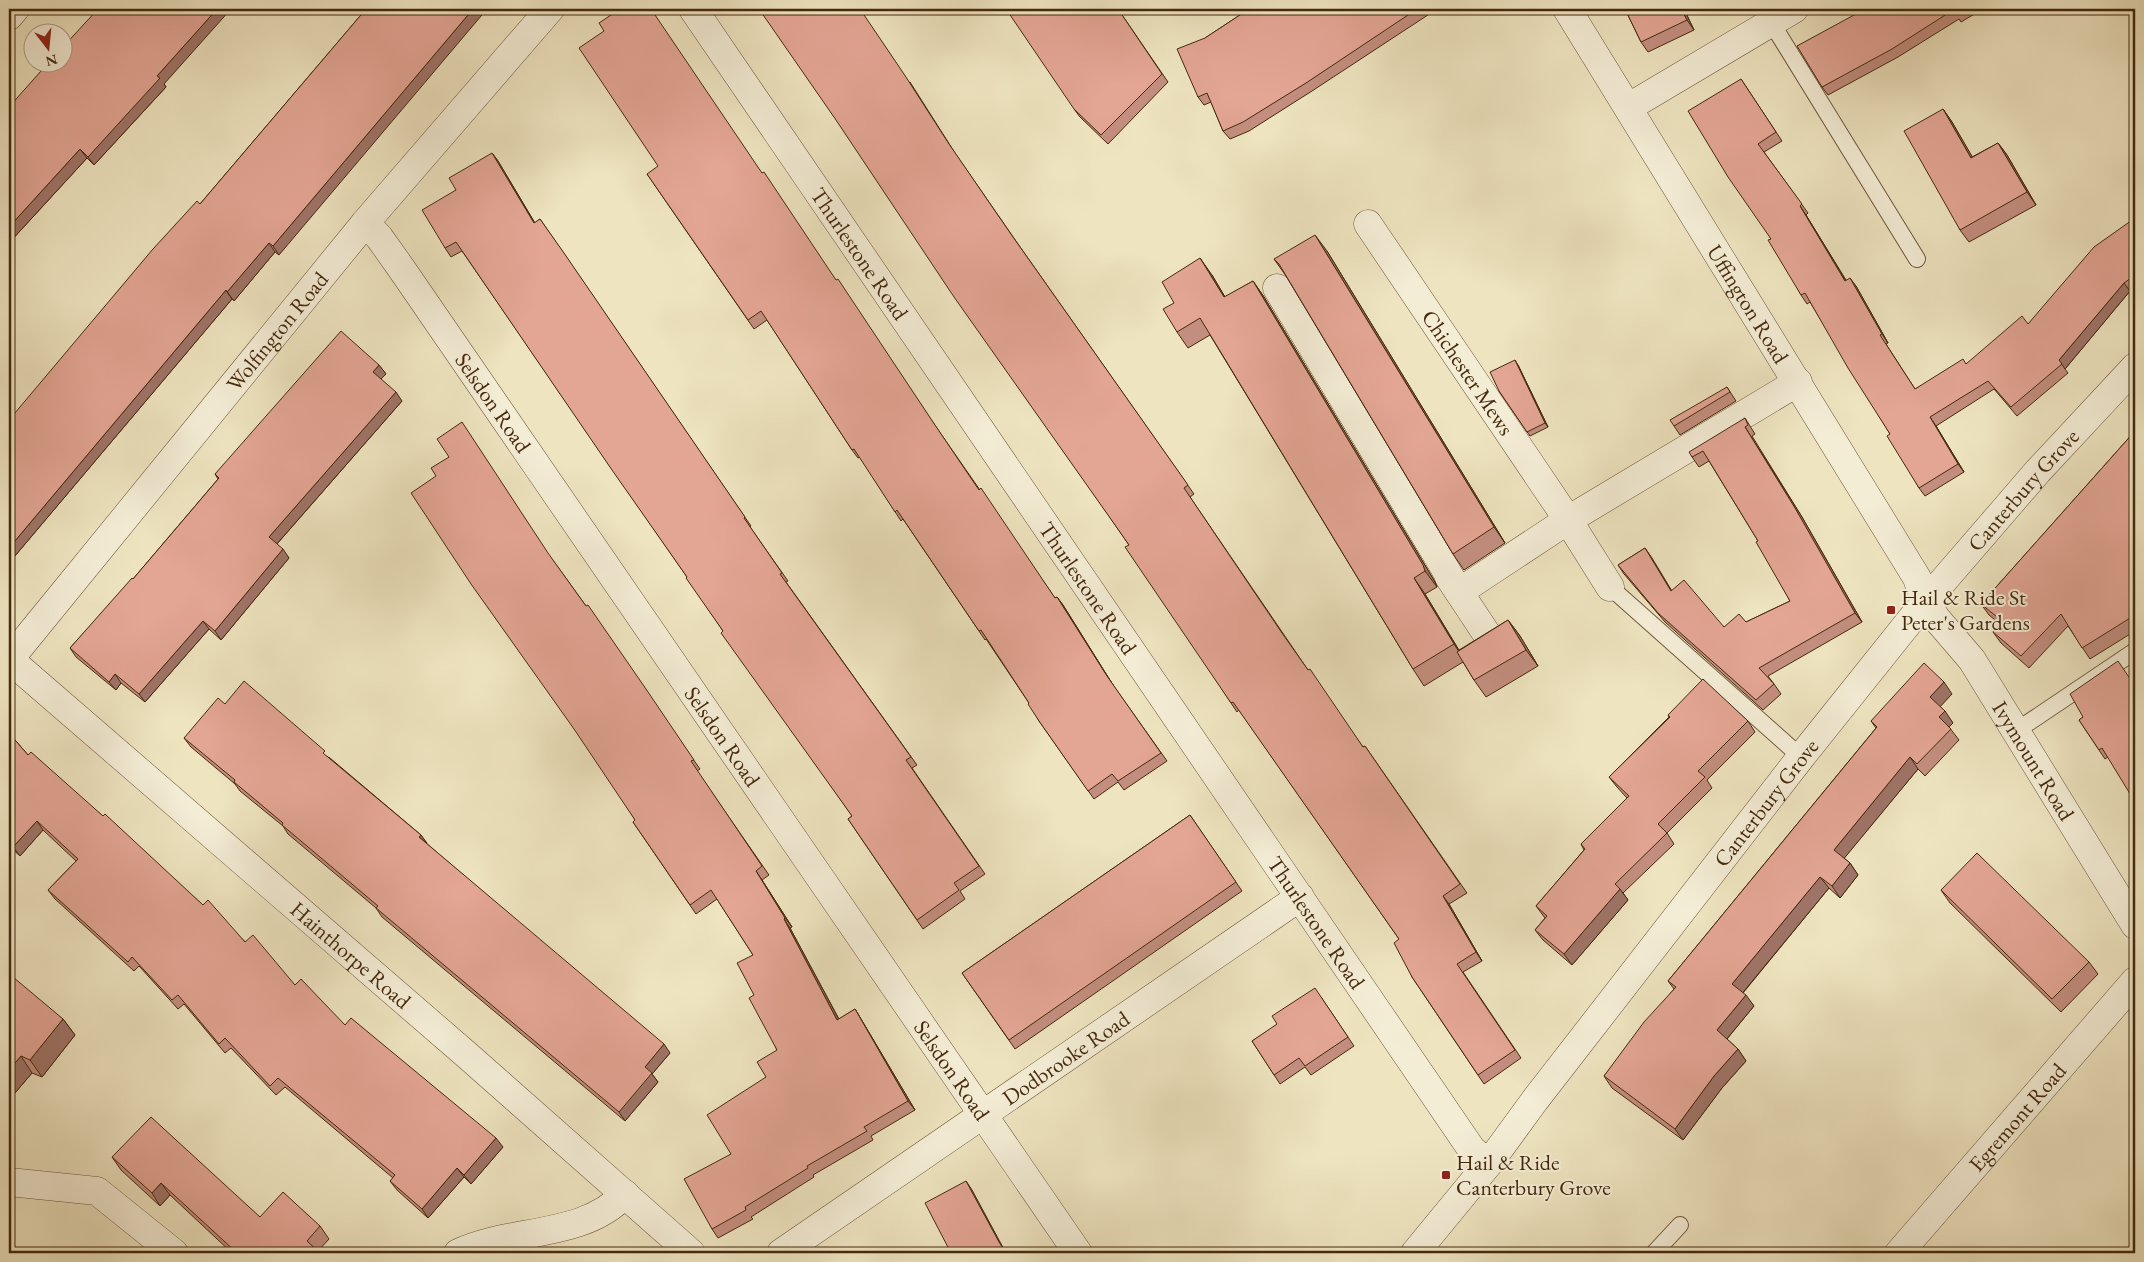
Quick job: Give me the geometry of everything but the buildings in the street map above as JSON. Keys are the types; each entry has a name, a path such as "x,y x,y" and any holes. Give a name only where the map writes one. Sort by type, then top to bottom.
{"street":[{"path":"9,16 15,9"},
{"name":"Wolfington Road","path":"9,659 366,223 550,9"},
{"name":"Thurlestone Road","path":"693,9 1472,1150 1489,1163"},
{"name":"Uffington Road","path":"1567,9 1917,578 1925,602"},
{"path":"1629,107 1782,15"},
{"name":"Selsdon Road","path":"366,223 379,237 401,268 1078,1253"},
{"name":"Chichester Mews","path":"1368,224 1568,520 1610,587"},
{"path":"1271,295 1486,633"},
{"name":"Canterbury Grove","path":"1415,1253 1489,1163 1535,1100 1801,757 1925,602 2038,471 2135,367"},
{"path":"1459,592 1568,520 1798,382"},
{"name":"Ivymount Road","path":"1925,602 1936,618 1972,660 2135,925"},
{"name":"Hainthorpe Road","path":"9,659 691,1253"},
{"name":"Dodbrooke Road","path":"781,1253 1300,897"},
{"name":"Egremont Road","path":"1899,1253 2135,981"},
{"path":"9,1182 96,1191 174,1253"},
{"path":"458,1253 482,1243 542,1232 588,1218 614,1206 625,1194"}],"lane":[{"path":"1782,15 1916,259"},
{"path":"1610,587 1801,757"},
{"path":"2016,731 2135,651"},
{"path":"1654,1253 1680,1224"}],"place":[{"name":"Hail & Ride St Peter's Gardens","path":"1891,610"},
{"name":"Hail & Ride Canterbury Grove","path":"1446,1175"}]}
